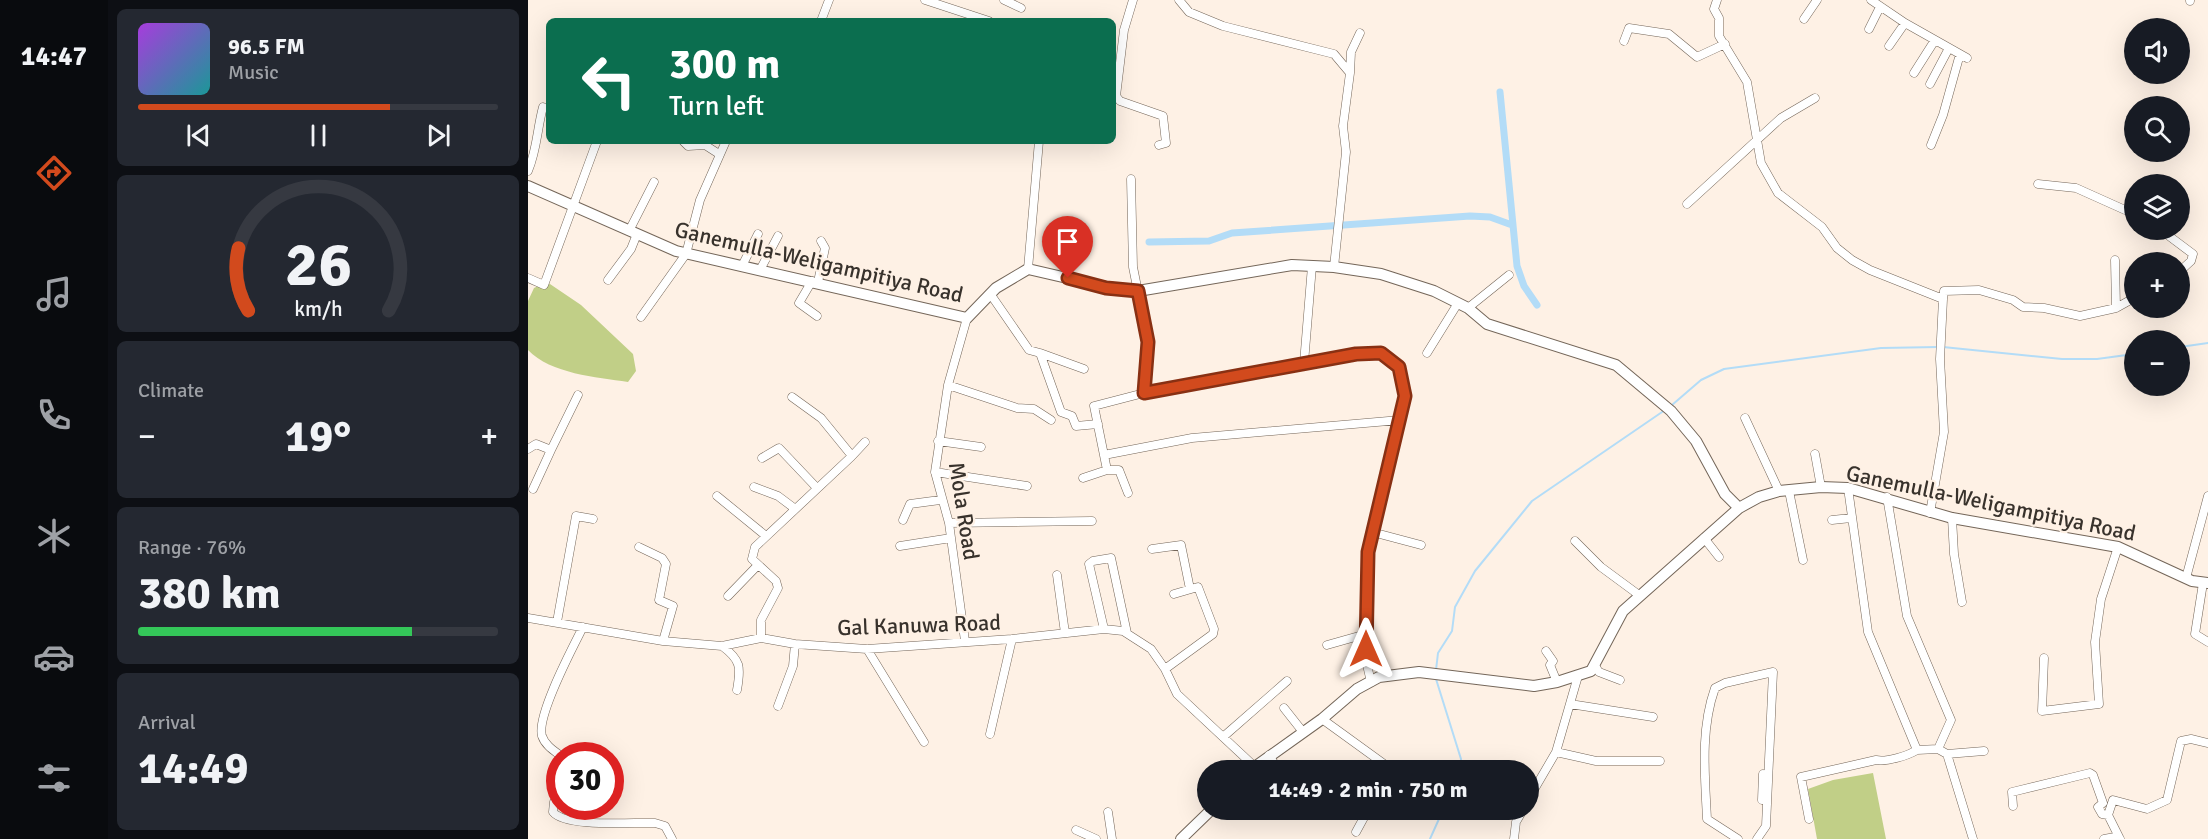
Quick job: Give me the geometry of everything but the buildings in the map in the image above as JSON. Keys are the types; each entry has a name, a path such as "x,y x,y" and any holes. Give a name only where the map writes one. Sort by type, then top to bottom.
{"street":[{"path":"822,18 829,0"},
{"path":"926,0 974,18"},
{"path":"1004,0 1021,8"},
{"path":"1133,0 1124,30 1116,96 1120,101 1163,116 1166,143 1159,145"},
{"path":"1179,0 1189,12 1223,26 1334,54 1350,73"},
{"path":"1717,0 1714,9 1719,18 1719,36 1748,82 1761,163 1778,193 1822,227 1837,248 1852,260 1870,270 1943,299"},
{"path":"1804,18 1817,0"},
{"path":"1871,0 1905,23 1964,56 1931,145"},
{"path":"1869,29 1880,7"},
{"path":"1889,46 1905,23"},
{"path":"1624,41 1629,28 1669,34 1697,57 1725,44"},
{"path":"1334,267 1346,152 1343,126 1351,52 1360,33"},
{"path":"1914,73 1935,40"},
{"path":"1930,84 1949,48"},
{"path":"1687,204 1781,118 1815,98"},
{"path":"528,171 536,153 535,135 543,107"},
{"path":"528,278 544,285 596,144"},
{"path":"686,144 688,146 705,145 719,154"},
{"path":"642,317 686,254 700,200 724,144"},
{"path":"1039,144 1028,269 1106,288 1138,291 1292,265 1334,267 1381,274 1434,291 1463,306 1487,324 1616,365 1671,411 1696,441 1725,494 1739,508"},
{"path":"573,205 584,164"},
{"path":"1131,179 1133,267 1148,342 1144,393"},
{"path":"608,280 631,249 633,232 654,183"},
{"path":"2038,184 2076,188 2124,210"},
{"name":"Ganemulla-Weligampitiya Road","path":"528,186 686,254 815,281 967,318 1011,278 1028,269"},
{"path":"742,266 758,234"},
{"path":"760,270 778,236"},
{"path":"2175,240 2193,254 2190,262"},
{"path":"818,316 799,303 815,281 825,248 821,241"},
{"path":"2115,260 2116,308"},
{"path":"1304,363 1312,266"},
{"path":"1427,353 1463,306 1509,275"},
{"path":"1930,513 1944,432 1940,359 1944,291 1979,291 2013,300 2023,307 2044,308 2080,316 2116,308 2124,304"},
{"path":"991,295 1029,350 1084,369"},
{"name":"Mola Road","path":"965,641 949,523 940,500 935,472 948,385 967,318"},
{"path":"1040,353 1061,412 1072,416 1076,426 1098,424"},
{"path":"1107,470 1094,406 1098,403 1356,354 1381,353 1399,367 1405,396 1368,552 1366,634 1367,664 1371,682"},
{"path":"948,385 1017,408 1034,409 1051,420"},
{"path":"533,489 578,395"},
{"path":"792,397 821,418 852,456"},
{"path":"1745,418 1784,491 1803,560"},
{"path":"1104,455 1192,438 1400,420"},
{"path":"938,441 981,447"},
{"path":"761,638 764,614 778,588 776,581 752,559 752,554 794,508 865,442"},
{"path":"528,449 536,444 551,450"},
{"path":"762,458 779,448 816,487"},
{"path":"1815,454 1821,487"},
{"path":"1083,477 1107,470 1119,470 1128,493"},
{"path":"935,472 1027,486"},
{"path":"754,487 778,496 794,508"},
{"name":"Ganemulla-Weligampitiya Road","path":"1595,666 1623,611 1639,595 1739,508 1759,497 1784,491 1821,487 1848,488 1887,497 1930,513 1952,518 2118,547 2186,578 2206,583"},
{"path":"1848,488 1868,632 1917,750"},
{"path":"717,496 766,536"},
{"path":"2186,578 2208,496"},
{"path":"1887,497 1907,616 1951,720 1938,749"},
{"path":"903,520 910,504 940,500"},
{"path":"557,622 576,516 593,519"},
{"path":"1832,520 1851,518"},
{"path":"1952,518 1954,554 1962,602"},
{"path":"949,523 1092,521"},
{"path":"1372,532 1421,545"},
{"path":"900,546 951,538"},
{"path":"1704,538 1719,557"},
{"path":"1575,541 1601,567 1639,595"},
{"path":"1152,549 1181,545 1190,589"},
{"path":"639,547 662,558 666,564 659,600 673,606 663,641"},
{"path":"2044,658 2042,711 2099,704 2095,642 2101,599 2118,547"},
{"path":"1104,629 1089,564 1093,561 1111,558 1127,633"},
{"path":"728,596 758,565"},
{"path":"1057,575 1065,633"},
{"path":"2206,583 2195,634 2208,642"},
{"path":"1164,669 1214,634 1198,587 1174,594"},
{"name":"Gal Kanuwa Road","path":"528,618 663,641 722,646 761,638 795,644 867,649 1012,639 1104,629 1127,633 1151,649 1177,694 1223,737 1243,760"},
{"path":"546,744 541,733 553,690 583,627"},
{"path":"1327,645 1366,634"},
{"path":"990,734 1012,639"},
{"path":"778,706 793,666 795,644"},
{"path":"722,646 734,655 741,669 737,690"},
{"path":"867,649 924,742"},
{"path":"1546,651 1553,661 1550,665 1557,682"},
{"path":"1263,760 1322,719 1357,689 1379,677 1419,672 1534,686 1578,676 1595,666 1599,672 1620,680"},
{"path":"1738,839 1707,819 1704,759 1709,704 1715,688 1725,683 1773,672 1766,826 1757,839"},
{"path":"1539,781 1556,752 1578,676"},
{"path":"1223,737 1287,681"},
{"path":"1570,704 1653,717"},
{"path":"1284,708 1303,732"},
{"path":"1322,719 1379,760"},
{"path":"2120,839 2108,815 2112,800 2147,809 2168,800 2181,741 2191,739 2208,743"},
{"path":"1809,819 1801,777 1876,760 1883,761 1908,755 1917,750 1938,749 1947,754 1984,751"},
{"path":"1556,752 1596,760 1660,761"},
{"path":"1947,754 1973,839"},
{"path":"1269,755 1272,760"},
{"path":"2013,806 2012,792 2090,773 2103,803 2098,807 2102,814 2108,815"},
{"path":"1762,800 1763,774 1768,776"},
{"path":"1108,812 1112,839"},
{"path":"572,820 655,823 665,826 672,839"},
{"path":"1181,839 1201,820"},
{"path":"1356,832 1363,820"},
{"path":"1514,839 1517,820"},
{"path":"1076,831 1096,839"},
{"path":"2104,839 2115,837 2120,839"}],"green space":[{"path":"547,282 581,305 633,354 636,371 628,382 561,369 538,358 528,350 528,301 534,288"},
{"path":"1873,773 1886,839 1817,839 1808,789 1833,780"}],"waterway":[{"path":"1500,92 1517,266 1524,286 1537,305"},
{"path":"1149,242 1209,241 1232,233 1470,216 1490,217 1512,225"},
{"path":"2190,346 2208,343"},
{"path":"1672,405 1701,380 1724,369 1881,348 1938,347"},
{"path":"1943,347 2062,359 2097,359 2124,355"},
{"path":"1436,670 1438,653 1452,631 1455,607 1475,571 1532,501 1665,410"},
{"path":"1436,679 1461,760"},
{"path":"1430,839 1439,820"}],"route":[{"path":"1068,278 1106,288 1138,291 1148,342 1144,393 1356,354 1381,353 1399,367 1405,396 1368,552 1366,649"}]}
